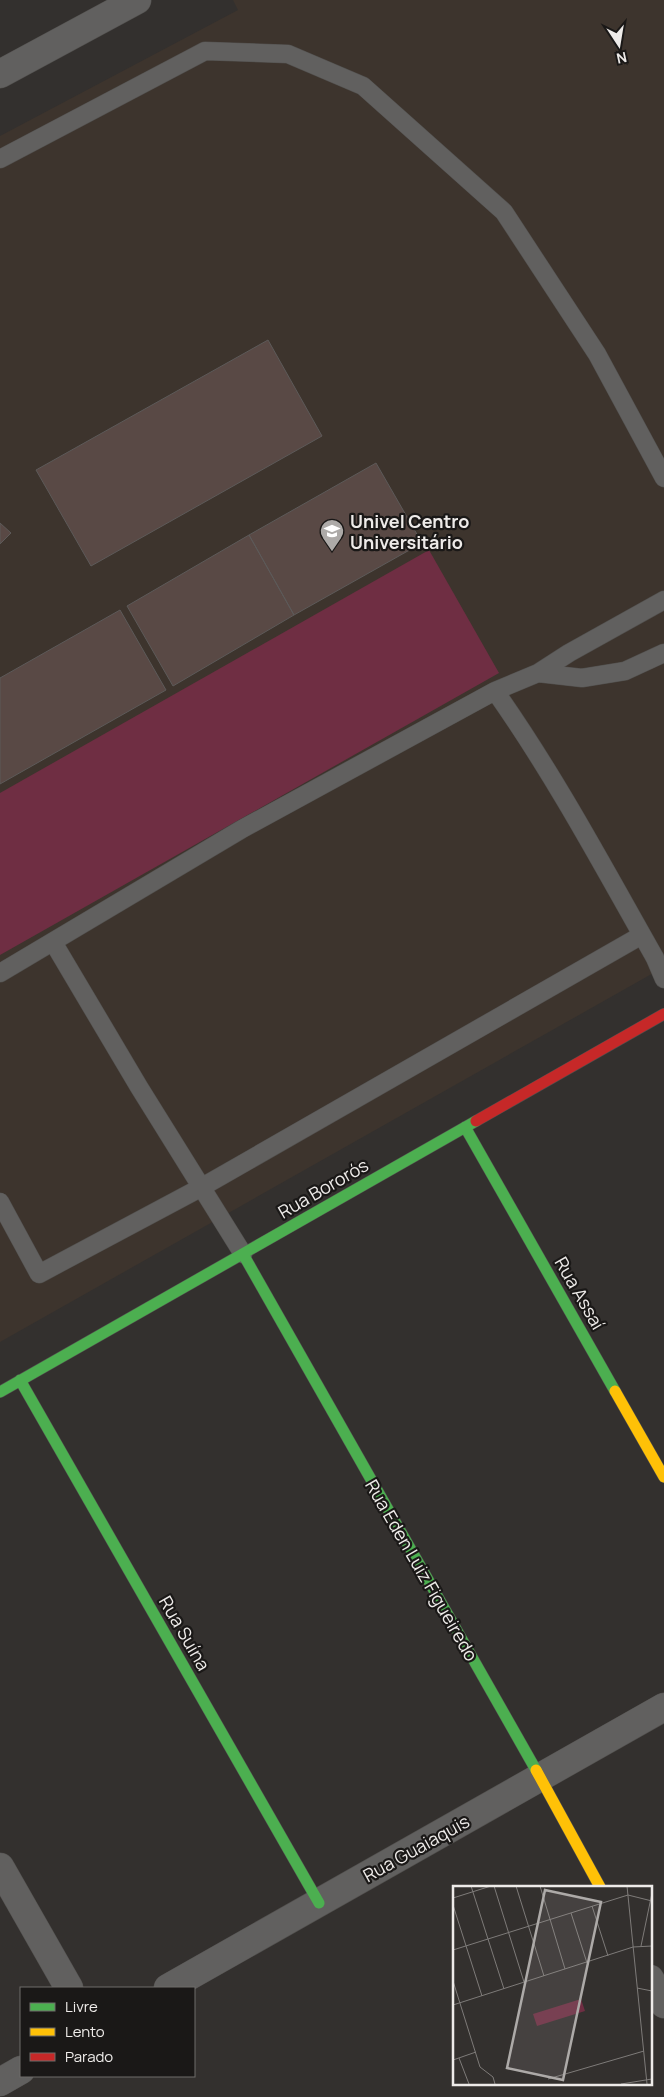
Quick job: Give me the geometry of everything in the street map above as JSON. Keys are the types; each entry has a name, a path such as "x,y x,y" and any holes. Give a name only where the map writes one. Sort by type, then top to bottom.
{"street":[{"path":"0,74 136,0"},
{"name":"Rua Bororós","path":"0,1392 664,1014"},
{"name":"Rua Assaí","path":"465,1127 664,1477"},
{"name":"Rua Eden Luiz Figueiredo","path":"243,1254 599,1886"},
{"name":"Rua Suína","path":"20,1380 319,1903"},
{"name":"Rua Guaiaquis","path":"170,1987 664,1707"},
{"path":"0,1867 68,1987"},
{"path":"652,1983 664,2004"},
{"path":"0,2082 20,2071"}],"lane":[{"path":"0,159 205,51 288,54 363,86 504,212 597,354 664,478"},
{"path":"0,973 242,829 495,691 538,673 569,652 664,600"},
{"path":"569,652 582,678"},
{"path":"538,673 582,678 624,671 664,653"},
{"path":"495,691 526,734 583,829 664,979"},
{"path":"0,1202 39,1274 202,1187 642,936"},
{"path":"53,942 139,1088 243,1254"}],"shaded area":[{"name":"Univel Centro Universitário","path":"233,0 664,0 664,967 0,1342 0,136 238,10"},
{"path":"429,550 499,673 0,955 0,793"}],"building":[{"path":"268,340 322,436 91,566 36,470"},
{"path":"376,463 422,543 294,615 249,535"},
{"path":"0,523 11,533 0,544"},
{"path":"249,535 294,615 173,686 127,606"},
{"path":"120,610 166,690 0,784 0,678"}],"traffic: fast":[{"path":"0,1392 476,1121"},
{"path":"465,1127 615,1391"},
{"path":"243,1254 536,1770"},
{"path":"20,1380 319,1903"}],"traffic: slow":[{"path":"615,1391 664,1477"},
{"path":"536,1770 599,1886"}],"traffic: jam":[{"path":"476,1121 664,1014"}],"place":[{"name":"Univel Centro Universitário","path":"332,552"}]}
